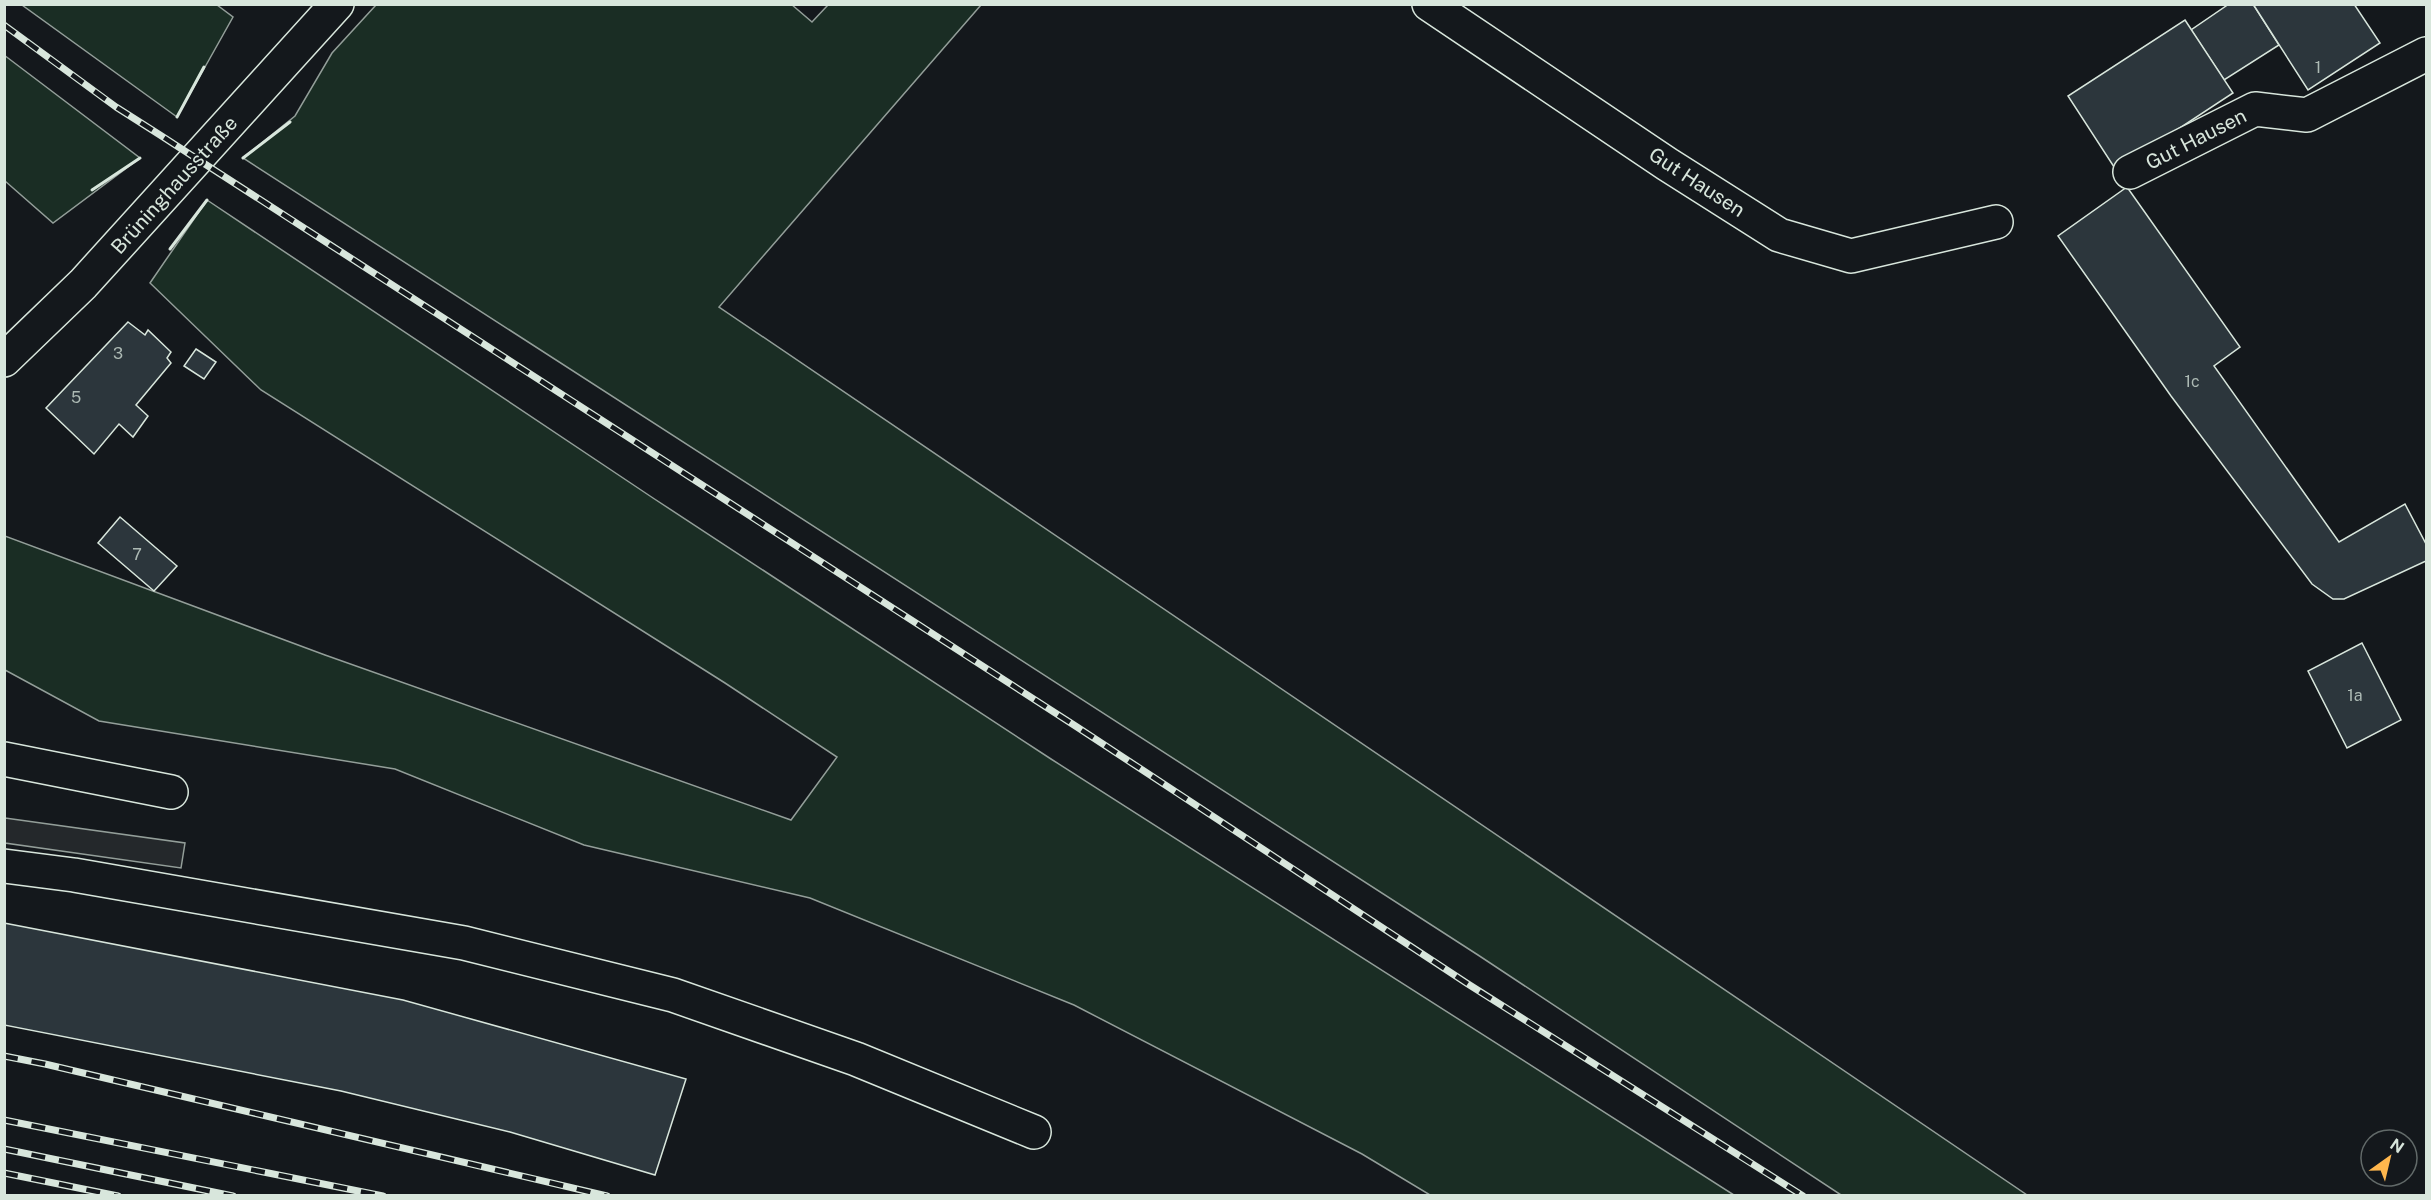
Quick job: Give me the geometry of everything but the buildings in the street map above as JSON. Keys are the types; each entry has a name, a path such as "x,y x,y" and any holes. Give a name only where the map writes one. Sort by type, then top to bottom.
{"street":[{"name":"Brüninghausstraße","path":"4,360 83,284 337,4"},
{"name":"Gut Hausen","path":"1430,4 1779,235 1851,256 1996,222"},
{"name":"Gut Hausen","path":"2130,172 2255,109 2307,115 2427,54"},
{"path":"4,759 171,792"},
{"path":"4,866 464,943 673,994 856,1059 1034,1132"}],"green space":[{"path":"791,4 812,22 828,5 981,5 719,307 2027,1195 1841,1195 1478,955 243,158 295,116 332,53 376,5"},
{"path":"22,5 217,5 233,17 177,117"},
{"path":"4,55 140,158 53,223 5,181"},
{"path":"207,200 653,498 1051,759 1734,1195 1430,1195 1362,1154 1074,1005 810,898 584,845 395,769 99,721 5,670 5,536 325,655 791,820 837,757 725,683 261,390 150,283"}],"shaded area":[{"path":"5,818 185,843 181,868 5,843"}],"railway":[{"path":"4,25 116,107 1077,727 1468,984 1803,1196"},
{"path":"4,1056 607,1196"},
{"path":"4,1120 383,1196"},
{"path":"4,1149 233,1196"},
{"path":"4,1173 118,1196"}],"wall":[{"path":"177,117 204,67"},
{"path":"243,158 290,122"},
{"path":"92,190 140,158"},
{"path":"170,249 207,200"}]}
